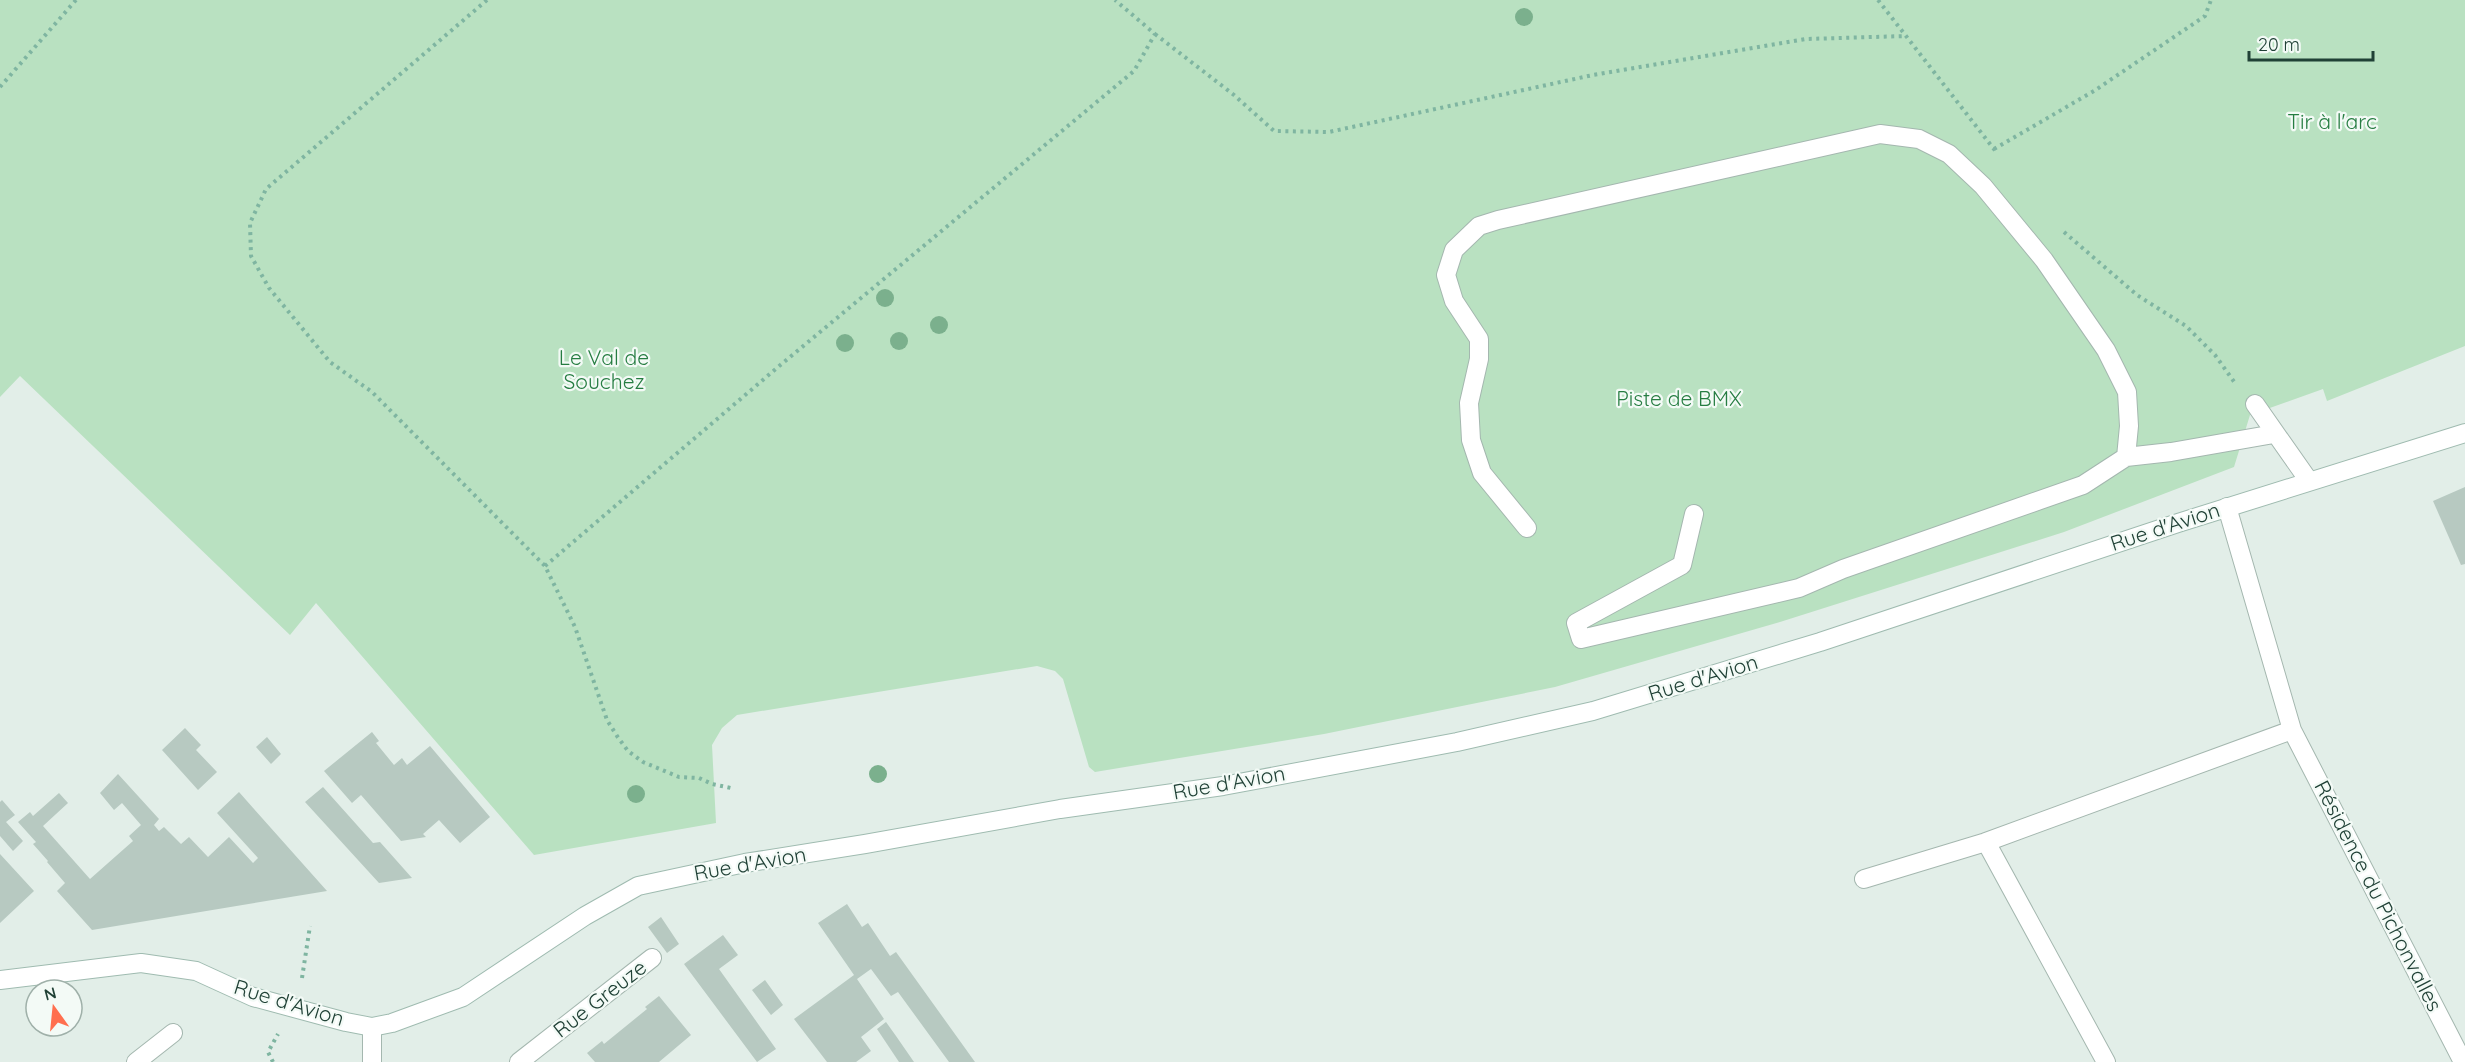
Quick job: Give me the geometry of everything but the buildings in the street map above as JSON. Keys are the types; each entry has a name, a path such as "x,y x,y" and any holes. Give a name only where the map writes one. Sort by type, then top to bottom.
{"street":[{"path":"1527,528 1482,473 1471,440 1469,403 1479,359 1479,339 1454,301 1446,275 1454,250 1479,226 1498,220 1880,135 1919,139 1949,154 1983,186 2044,260 2106,350 2127,392 2129,426 2126,456"},
{"path":"2255,404 2308,481"},
{"name":"Rue d'Avion","path":"0,980 141,963 196,971 253,997 345,1022 372,1027 392,1023 464,997 585,915 638,886 745,862 865,844 1060,809 1234,784 1457,742 1593,711 1820,642 2227,507 2465,433"},
{"path":"1694,514 1682,565 1576,623 1581,639 1799,588 1843,569 2083,485 2126,456 2171,452 2274,434"},
{"name":"Résidence du Pichonvalles","path":"2227,507 2292,730 2463,1062"},
{"path":"1864,879 1986,842 2292,730"},
{"path":"1986,842 2106,1062"},
{"name":"Rue Greuze","path":"519,1062 652,958"},
{"path":"372,1027 372,1062"},
{"path":"136,1062 172,1033"}],"path":[{"path":"0,87 76,0"},
{"path":"487,0 266,189 250,223 251,256 269,288 330,362 372,392 545,566 575,627 607,720 628,751 643,762 679,777 699,778 731,789"},
{"path":"1115,0 1274,131 1329,132 1593,75 1806,39 1906,36"},
{"path":"1878,0 2001,158"},
{"path":"1994,149 2094,92 2205,16 2211,0"},
{"path":"545,566 778,367 1134,71 1155,34"},
{"path":"2056,225 2137,295 2186,326 2214,355 2245,396 2255,404"}],"green space":[{"name":"Le Val de Souchez","path":"0,0 2465,0 2465,346 2327,401 2323,389 2250,415 2234,467 2064,532 1780,622 1555,687 1324,734 1095,772 1089,767 1063,679 1055,671 1037,666 737,715 722,728 712,745 716,823 534,855 316,603 290,635 20,376 0,397"}],"park label":[{"name":"Tir à l'arc","path":"2332,122"},
{"name":"Piste de BMX","path":"1679,399"}]}
